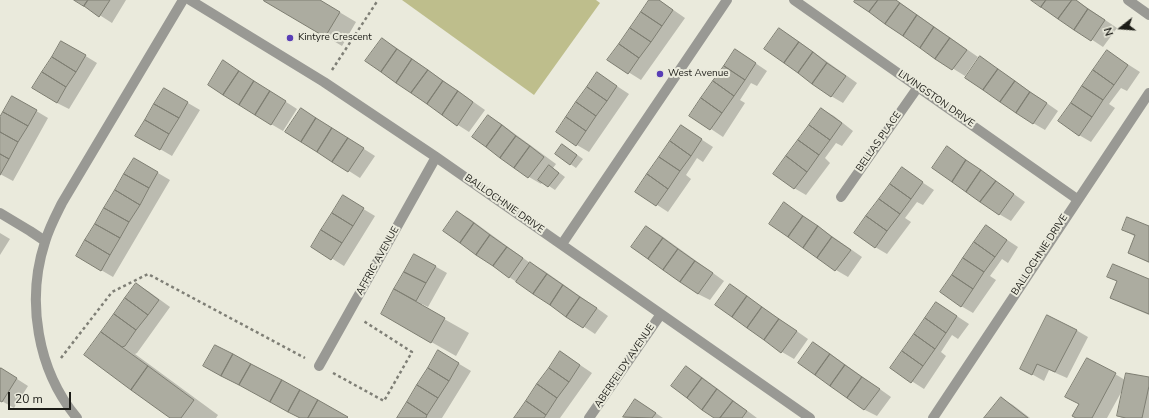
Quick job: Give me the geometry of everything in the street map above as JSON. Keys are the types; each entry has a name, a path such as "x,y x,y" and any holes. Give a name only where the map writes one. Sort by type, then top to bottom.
{"street":[{"path":"77,418 60,394 43,353 38,334 36,284 39,265 52,221 62,202 183,0"},
{"name":"BALLOCHNIE DRIVE","path":"190,0 324,82 436,157 810,418"},
{"path":"562,244 727,0"},
{"name":"LIVINGSTON DRIVE","path":"794,0 1078,199"},
{"path":"1128,0 1149,15"},
{"name":"BELLAS PLACE","path":"840,197 918,87"},
{"name":"BALLOCHNIE DRIVE","path":"933,418 1149,93"},
{"name":"AFFRIC AVENUE","path":"319,366 436,157"},
{"path":"0,213 45,242"},
{"name":"ABERFELDY AVENUE","path":"589,418 661,314"}],"path":[{"path":"324,82 378,0"},
{"path":"50,372 112,292 148,274 384,401 412,352 349,312"}],"green space":[{"path":"402,0 596,0 600,3 534,95"}],"building":[{"path":"74,0 88,0 84,6"},
{"path":"88,0 110,0 99,17 84,6"},
{"path":"264,0 320,0 340,12 325,37"},
{"path":"649,0 659,0 673,10 662,26 641,12"},
{"path":"855,0 878,0 869,12 854,2"},
{"path":"878,0 896,0 900,3 885,24 869,12"},
{"path":"1031,0 1046,0 1041,7"},
{"path":"1046,0 1072,0 1058,19 1041,7"},
{"path":"1072,0 1076,0 1088,9 1074,30 1058,19"},
{"path":"900,3 917,15 903,36 885,24"},
{"path":"1088,9 1105,20 1091,41 1074,30"},
{"path":"641,12 662,26 651,42 630,28"},
{"path":"917,15 934,27 920,48 903,36"},
{"path":"934,27 950,38 935,59 920,48"},
{"path":"630,28 651,42 639,58 619,44"},
{"path":"779,28 799,42 784,63 764,49"},
{"path":"382,38 397,49 381,72 365,61"},
{"path":"950,38 967,50 952,70 935,59"},
{"path":"61,41 86,55 76,72 52,57"},
{"path":"799,42 813,52 798,73 784,63"},
{"path":"619,44 639,58 628,74 607,60"},
{"path":"397,49 412,59 396,83 381,72"},
{"path":"735,49 756,63 745,80 724,66"},
{"path":"1107,50 1128,65 1114,85 1093,70"},
{"path":"813,52 827,63 812,84 798,73"},
{"path":"980,56 998,69 983,90 965,78"},
{"path":"52,57 76,72 66,87 42,72"},
{"path":"412,59 428,70 411,93 396,83"},
{"path":"223,60 239,71 223,95 208,85"},
{"path":"827,63 846,76 831,97 812,84"},
{"path":"724,66 745,80 734,96 713,81"},
{"path":"998,69 1015,81 1000,102 983,90"},
{"path":"428,70 443,81 427,104 411,93"},
{"path":"1093,70 1114,85 1103,100 1082,86"},
{"path":"239,71 254,81 239,105 223,95"},
{"path":"42,72 66,87 57,103 32,88"},
{"path":"597,72 617,86 607,101 587,87"},
{"path":"254,81 270,91 255,115 239,105"},
{"path":"443,81 458,91 442,115 427,104"},
{"path":"713,81 734,96 722,113 701,98"},
{"path":"1015,81 1030,92 1016,113 1000,102"},
{"path":"1082,86 1103,100 1092,117 1071,103"},
{"path":"587,87 607,101 596,116 576,102"},
{"path":"164,88 188,102 179,118 154,104"},
{"path":"270,91 286,101 271,125 255,115"},
{"path":"458,91 473,102 457,126 442,115"},
{"path":"1030,92 1047,103 1033,124 1016,113"},
{"path":"12,96 37,110 28,126 3,112"},
{"path":"701,98 722,113 710,130 689,116"},
{"path":"576,102 596,116 586,131 566,117"},
{"path":"1071,103 1092,117 1079,136 1058,121"},
{"path":"154,104 179,118 169,134 145,120"},
{"path":"301,108 316,118 301,142 285,132"},
{"path":"821,108 842,123 830,140 809,125"},
{"path":"3,112 28,126 18,142 0,132 0,117"},
{"path":"488,115 502,125 486,147 472,137"},
{"path":"566,117 586,131 576,146 556,132"},
{"path":"316,118 332,128 317,152 301,142"},
{"path":"145,120 169,134 160,150 135,136"},
{"path":"502,125 516,136 500,158 486,147"},
{"path":"681,125 702,139 691,156 670,141"},
{"path":"809,125 830,140 819,155 798,140"},
{"path":"332,128 348,138 332,162 317,152"},
{"path":"0,132 18,142 9,159 0,154"},
{"path":"516,136 530,146 514,168 500,158"},
{"path":"348,138 364,148 348,172 332,162"},
{"path":"798,140 819,155 807,172 786,156"},
{"path":"670,141 691,156 680,171 659,157"},
{"path":"562,144 577,155 570,165 555,154"},
{"path":"530,146 544,157 528,178 514,168"},
{"path":"947,146 966,160 952,182 932,168"},
{"path":"0,154 9,159 0,175"},
{"path":"786,156 807,172 794,189 773,174"},
{"path":"659,157 680,171 668,189 647,174"},
{"path":"134,158 158,172 149,188 124,174"},
{"path":"966,160 981,170 966,192 952,182"},
{"path":"549,165 559,173 548,187 538,180"},
{"path":"902,167 923,182 911,199 890,184"},
{"path":"981,170 996,181 980,202 966,192"},
{"path":"124,174 149,188 140,205 115,190"},
{"path":"647,174 668,189 656,206 635,192"},
{"path":"996,181 1014,194 999,215 980,202"},
{"path":"890,184 911,199 900,214 879,199"},
{"path":"115,190 140,205 129,222 104,208"},
{"path":"343,195 364,208 353,226 332,213"},
{"path":"879,199 900,214 887,231 866,216"},
{"path":"784,202 803,216 788,237 769,224"},
{"path":"104,208 129,222 120,238 95,224"},
{"path":"457,211 474,223 460,243 443,231"},
{"path":"332,213 353,226 342,243 321,230"},
{"path":"803,216 818,226 803,248 788,237"},
{"path":"866,216 887,231 875,248 854,233"},
{"path":"1127,217 1149,226 1149,262 1128,253 1135,235 1122,230"},
{"path":"474,223 490,235 476,255 460,243"},
{"path":"95,224 120,238 110,255 85,240"},
{"path":"986,225 1007,240 995,257 974,242"},
{"path":"646,226 663,238 648,259 631,247"},
{"path":"818,226 832,237 817,258 803,248"},
{"path":"321,230 342,243 331,260 311,247"},
{"path":"490,235 507,247 493,266 476,255"},
{"path":"832,237 851,250 835,271 817,258"},
{"path":"663,238 678,249 663,270 648,259"},
{"path":"85,240 110,255 101,271 76,256"},
{"path":"974,242 995,257 984,272 963,258"},
{"path":"507,247 523,258 509,278 493,266"},
{"path":"678,249 695,261 680,282 663,270"},
{"path":"414,254 436,266 426,283 404,272"},
{"path":"963,258 984,272 973,289 952,275"},
{"path":"695,261 713,273 698,294 680,282"},
{"path":"530,262 547,274 533,294 516,282"},
{"path":"1113,264 1149,279 1149,314 1110,298 1117,281 1107,277"},
{"path":"404,272 426,283 416,301 394,289"},
{"path":"547,274 563,285 550,305 533,294"},
{"path":"952,275 973,289 961,307 940,292"},
{"path":"136,283 159,300 148,315 125,298"},
{"path":"730,284 747,296 732,317 715,305"},
{"path":"563,285 580,297 566,317 550,305"},
{"path":"394,289 445,318 431,343 381,314"},
{"path":"747,296 762,307 747,328 732,317"},
{"path":"580,297 597,308 583,328 566,317"},
{"path":"125,298 148,315 136,330 114,314"},
{"path":"936,302 957,316 946,333 925,318"},
{"path":"762,307 779,319 764,340 747,328"},
{"path":"114,314 136,330 125,346 122,347 101,332"},
{"path":"1047,315 1077,330 1055,372 1037,364 1032,375 1020,369"},
{"path":"925,318 946,333 935,349 914,334"},
{"path":"779,319 797,331 781,353 764,340"},
{"path":"101,332 148,366 131,390 84,355"},
{"path":"914,334 935,349 923,366 902,351"},
{"path":"813,342 830,354 815,375 798,363"},
{"path":"215,345 233,354 221,376 203,366"},
{"path":"438,350 459,363 449,381 428,368"},
{"path":"560,351 580,365 569,382 549,368"},
{"path":"902,351 923,366 911,383 890,368"},
{"path":"233,354 251,364 239,385 221,376"},
{"path":"830,354 845,365 830,386 815,375"},
{"path":"1087,358 1116,373 1092,418 1076,418 1072,416 1079,404 1065,397"},
{"path":"251,364 282,380 270,402 239,385"},
{"path":"845,365 862,377 847,398 830,386"},
{"path":"148,366 194,400 181,418 170,418 131,390"},
{"path":"686,366 702,378 687,398 671,386"},
{"path":"1,368 17,378 2,402 0,401"},
{"path":"428,368 449,381 438,398 417,385"},
{"path":"549,368 569,382 557,398 537,384"},
{"path":"1126,373 1149,377 1149,386 1142,418 1126,418 1117,416"},
{"path":"862,377 880,389 864,410 847,398"},
{"path":"702,378 717,389 702,410 687,398"},
{"path":"282,380 300,390 288,412 270,402"},
{"path":"537,384 557,398 546,415 526,401"},
{"path":"417,385 438,398 427,415 407,402"},
{"path":"717,389 733,401 720,418 714,418 702,410"},
{"path":"300,390 318,400 308,418 300,418 288,412"},
{"path":"1001,397 1028,418 984,418"},
{"path":"635,399 656,413 652,418 623,417"},
{"path":"318,400 348,417 308,418"},
{"path":"526,401 546,415 544,418 514,418"},
{"path":"733,401 747,411 742,418 720,418"},
{"path":"407,402 427,415 426,418 397,418"}],"place":[{"name":"Kintyre Crescent","path":"290,38"},
{"name":"West Avenue","path":"660,74"}]}
